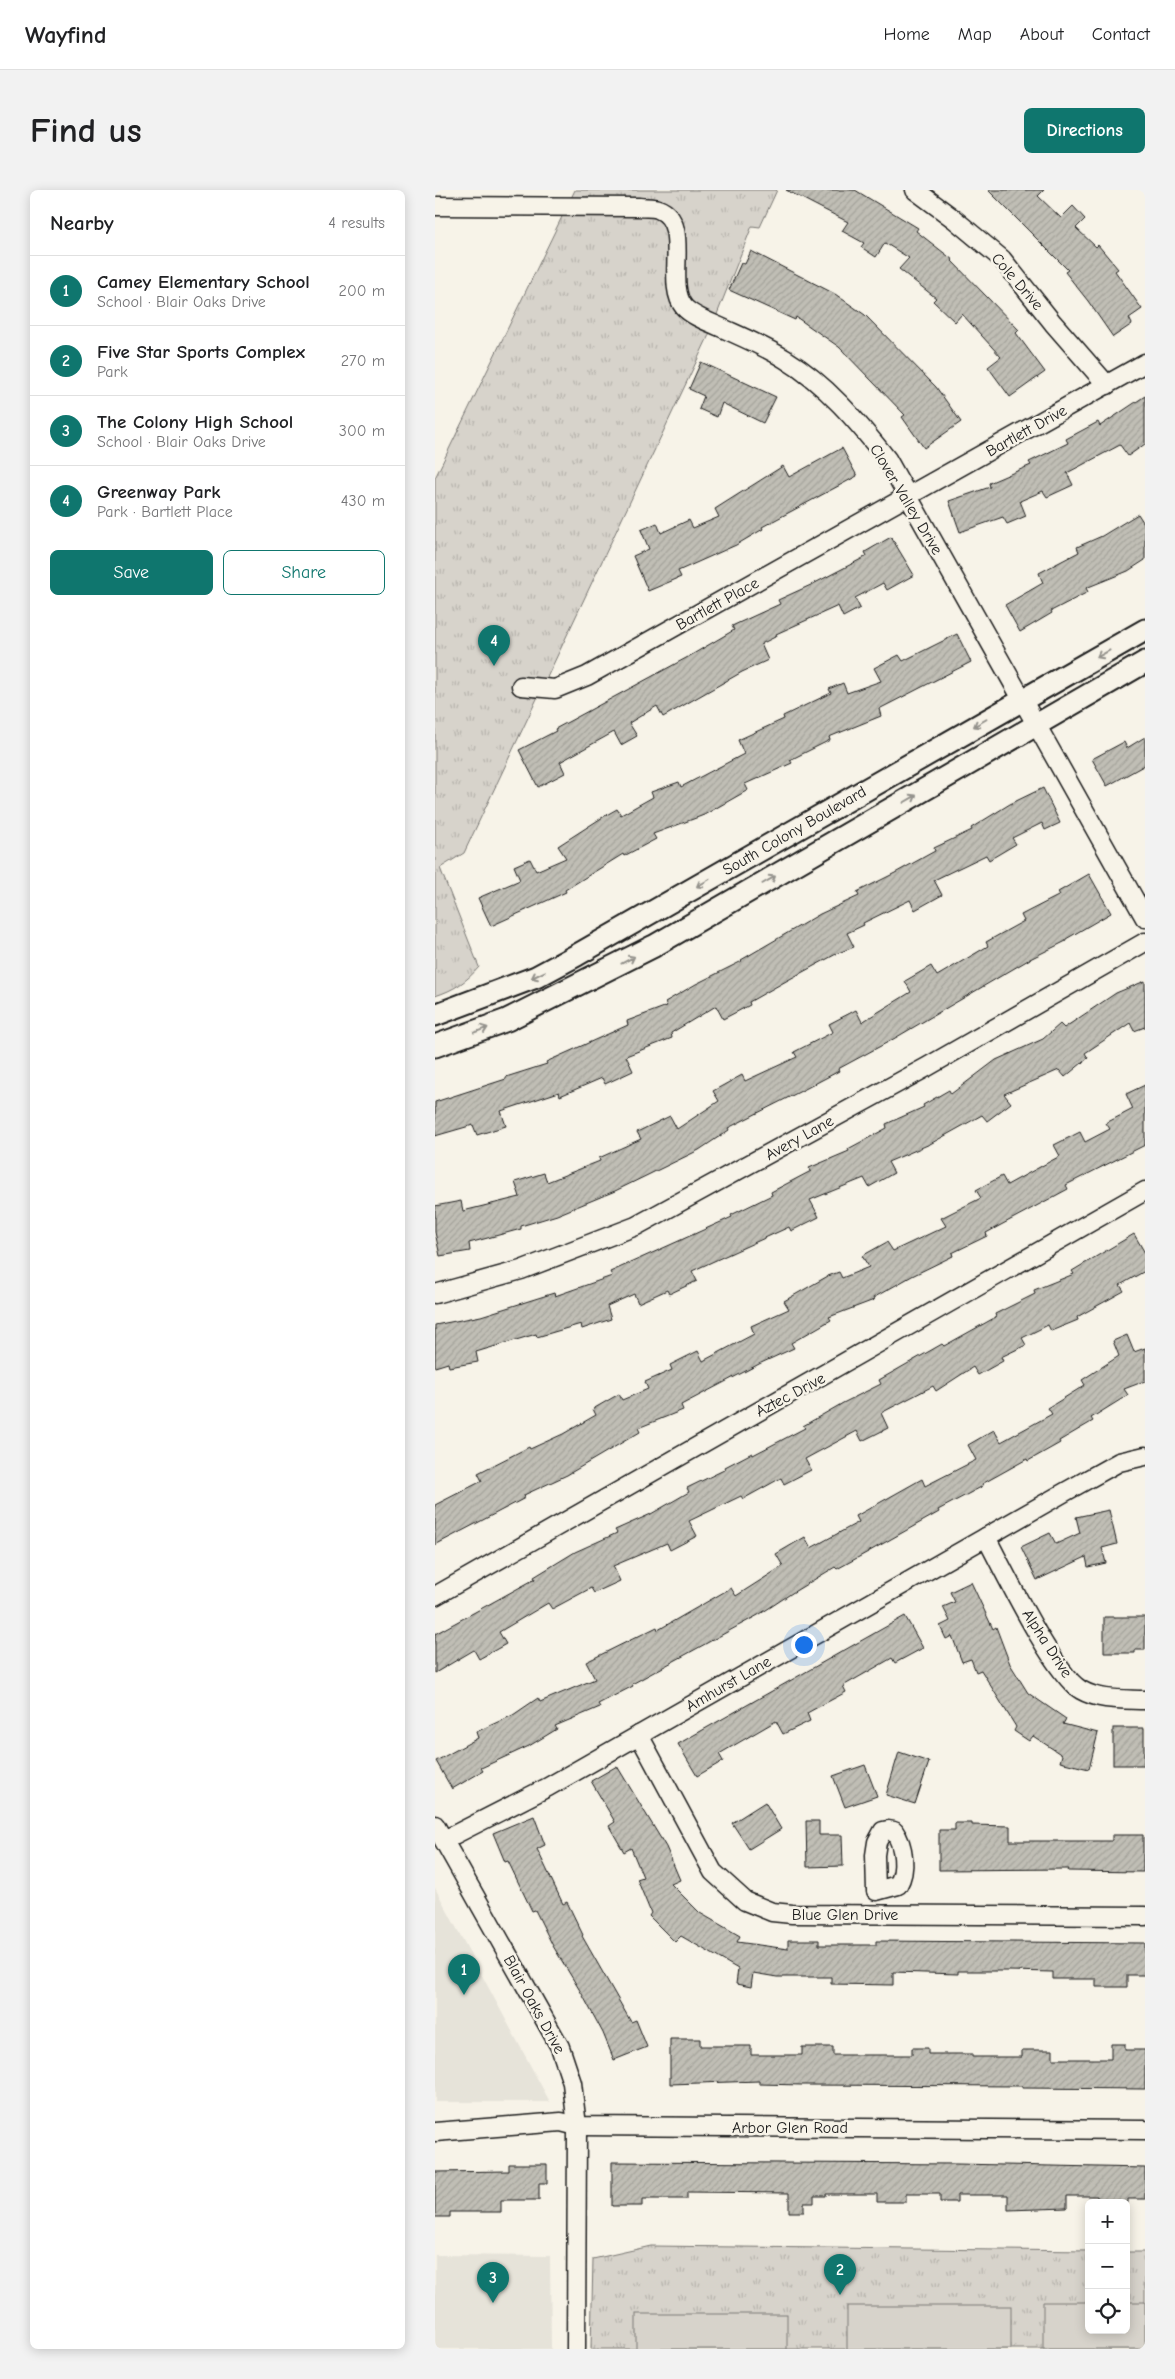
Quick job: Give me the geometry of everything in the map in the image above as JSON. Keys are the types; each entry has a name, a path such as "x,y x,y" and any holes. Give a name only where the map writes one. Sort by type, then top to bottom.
{"main road":[{"name":"South Colony Boulevard","path":"435,1015 535,977 577,955 1145,630"},
{"name":"South Colony Boulevard","path":"435,1046 507,1020 654,946 986,756 1036,724 1145,662"}],"street":[{"name":"Cole Drive","path":"915,190 954,219 1002,259 1053,323 1107,384"},
{"name":"Clover Valley Drive","path":"435,206 658,208 668,216 676,232 677,288 683,306 701,318 784,358 811,376 838,402 887,459 1145,918"},
{"name":"Bartlett Drive","path":"908,497 1145,363"},
{"name":"Bartlett Place","path":"521,686 555,689 587,676 908,497"},
{"name":"Avery Lane","path":"435,1294 521,1270 636,1226 927,1066 1145,942"},
{"name":"Aztec Drive","path":"435,1596 1145,1191"},
{"name":"Amhurst Lane","path":"439,1833 548,1787 803,1640 1119,1462 1145,1456"},
{"name":"Alpha Drive","path":"986,1537 1047,1647 1069,1679 1080,1690 1103,1698 1145,1700"},
{"name":"Blue Glen Drive","path":"639,1735 713,1872 745,1901 772,1912 792,1914 1145,1916"},
{"name":"Blair Oaks Drive","path":"439,1833 560,2047 572,2082 577,2126 576,2349"},
{"path":"876,1891 876,1914"},
{"name":"Arbor Glen Road","path":"435,2132 561,2122 577,2126 1145,2130"}],"shaded area":[{"path":"435,1888 550,2102 435,2102"},
{"path":"435,2255 550,2256 551,2349 435,2349"}],"green space":[{"path":"575,190 777,190 760,227 752,226 708,337 464,853 440,868 479,967 459,985 435,996 435,478"},
{"path":"651,2246 1085,2251 1085,2334 1130,2334 1130,2252 1145,2252 1145,2349 591,2349 593,2259"},
{"path":"1043,2302 1085,2302 1085,2334 1130,2334 1130,2302 1145,2302 1145,2349 1043,2349"},
{"path":"847,2306 1011,2306 1011,2349 847,2349"},
{"path":"636,2314 787,2314 787,2349 636,2349"}],"building":[{"path":"786,190 855,190 918,228 916,231 953,260 1019,330 1016,333 1045,372 1010,397 988,367 1001,357 962,314 955,322 933,301 936,298 899,269 909,258 885,243 876,257 861,247 864,243 842,231 848,222"},
{"path":"988,190 1044,190 1038,196 1061,218 1073,206 1085,219 1076,228 1096,247 1098,245 1118,269 1115,271 1142,309 1129,318 1132,324 1113,337 1065,272 1068,270"},
{"path":"751,251 835,294 865,315 936,387 961,422 924,448 902,417 905,415 839,347 796,317 795,320 729,290 741,263 745,264"},
{"path":"701,362 776,397 763,423 722,403 717,417 699,409 704,396 689,389"},
{"path":"1145,396 1145,444 1128,456 1120,445 1067,473 1073,485 1047,497 1043,491 1020,501 1026,516 1007,524 1003,517 960,532 949,501 990,487 989,483 1031,465 1029,462 1068,443 1066,439 1098,422 1100,426"},
{"path":"842,448 857,476 762,527 763,529 736,545 678,571 681,577 648,591 633,556 649,549 641,530 657,523 661,533 689,520 693,528 719,517 715,509 783,466 789,477"},
{"path":"1138,514 1145,525 1145,560 1128,571 1086,588 1088,592 1051,611 1052,613 1020,632 1005,605 1043,583 1039,573 1079,552 1077,547 1102,536"},
{"path":"891,537 914,575 887,590 883,583 855,598 860,608 843,617 838,606 776,634 777,636 761,644 768,660 742,672 663,717 657,706 629,723 637,736 621,745 614,732 560,762 565,773 538,787 519,750 688,657 734,630 732,626 780,604 778,600 867,556 865,552"},
{"path":"957,634 971,662 879,709 881,716 829,737 830,740 790,760 792,763 745,784 748,790 704,815 653,834 656,839 624,856 623,854 565,890 566,892 491,926 478,898 520,880 514,866 530,859 536,871 566,858 558,846 603,817 617,809 621,815 653,797 651,792 679,782 681,787 744,754 738,740 784,719 783,716 831,693 829,689 843,683 847,693 881,681 874,668 899,655 903,661"},
{"path":"1145,737 1145,765 1107,786 1092,759 1124,742 1127,748"},
{"path":"1043,788 1060,823 1045,830 1042,823 1012,838 1016,844 989,860 986,855 934,880 942,895 915,910 910,900 863,923 864,925 847,933 854,947 838,953 788,980 749,1002 750,1005 723,1019 716,1006 671,1033 672,1038 626,1056 633,1071 605,1084 602,1078 560,1096 559,1092 501,1111 506,1126 477,1135 473,1125 435,1136 435,1102 547,1064 546,1062 628,1025 627,1021 667,1006 665,1002 696,984 742,961 820,914 859,896 857,892 935,851 934,848 972,830 971,828 1010,804"},
{"path":"1089,874 1111,913 1066,939 1066,941 1030,959 890,1041 838,1069 839,1071 728,1128 729,1130 699,1150 615,1191 557,1215 521,1226 521,1229 469,1243 470,1251 440,1256 435,1232 435,1206 461,1201 463,1211 520,1197 515,1182 544,1173 547,1182 600,1161 599,1158 641,1139 637,1132 670,1116 677,1129 719,1101 713,1091 742,1075 745,1081 797,1057 794,1052 833,1032 829,1024 856,1010 862,1022 911,992 905,981 931,966 937,976 988,946 986,942 1024,921 1021,915 1060,895 1058,892"},
{"path":"1145,981 1145,1027 1134,1031 1130,1023 1085,1053 1088,1058 1065,1077 1059,1070 1004,1094 1011,1103 987,1121 982,1115 930,1144 888,1162 894,1173 869,1187 864,1178 810,1200 819,1217 791,1231 789,1227 692,1271 697,1281 669,1294 667,1290 638,1303 634,1294 607,1306 611,1319 582,1329 581,1324 537,1337 536,1334 476,1352 478,1362 449,1367 448,1363 435,1367 435,1325 481,1316 554,1293 555,1296 612,1276 610,1272 732,1217 731,1215 772,1195 771,1192 811,1171 809,1168 849,1151 848,1149 887,1128 886,1124 924,1107 923,1105 949,1090 951,1094 996,1060 1043,1039 1060,1024 1064,1028 1116,993"},
{"path":"1145,1085 1145,1145 1066,1185 1068,1189 986,1233 987,1236 952,1253 953,1256 912,1276 873,1298 874,1300 829,1317 831,1320 791,1343 794,1348 681,1405 683,1410 638,1428 640,1432 567,1475 524,1495 525,1498 435,1545 435,1505 482,1481 478,1473 529,1447 530,1449 563,1434 596,1415 593,1409 619,1394 622,1400 648,1389 645,1382 672,1370 670,1365 698,1351 703,1361 754,1334 751,1326 789,1309 784,1301 828,1276 839,1272 842,1278 869,1267 862,1256 887,1242 893,1251 946,1226 941,1218 981,1198 976,1190 1002,1176 1007,1185 1060,1156 1054,1145 1080,1132 1085,1142 1110,1129 1106,1123 1133,1109 1126,1094"},
{"path":"1134,1234 1145,1253 1145,1271 1120,1285 1124,1291 1077,1317 1078,1320 1051,1331 1048,1325 1022,1338 1026,1345 1001,1357 1003,1361 978,1375 973,1367 936,1391 933,1386 881,1413 888,1428 862,1441 857,1431 805,1459 811,1470 784,1484 781,1478 743,1499 741,1496 689,1521 697,1536 670,1550 667,1543 613,1566 620,1581 594,1593 591,1588 552,1609 548,1603 499,1632 506,1644 479,1659 474,1650 435,1673 435,1634 535,1579 534,1577 575,1552 617,1533 615,1530 651,1514 689,1492 687,1488 726,1469 725,1467 752,1453 753,1455 805,1428 803,1426 881,1384 879,1380 942,1344 944,1346 996,1317 995,1314 1035,1294 1034,1290 1074,1274 1072,1271"},
{"path":"1127,1335 1134,1352 1145,1348 1145,1381 1124,1389 1128,1395 1091,1418 1093,1421 1059,1441 1060,1443 982,1484 983,1486 938,1510 939,1512 837,1569 835,1567 760,1614 632,1684 633,1686 598,1704 600,1707 555,1726 557,1729 529,1746 481,1768 483,1771 452,1789 436,1761 478,1738 476,1732 513,1715 538,1698 540,1702 595,1679 586,1662 657,1627 658,1630 731,1588 736,1596 783,1566 776,1554 805,1537 811,1548 859,1522 856,1516 922,1479 925,1486 976,1460 968,1445 994,1430 1001,1442 1052,1414 1048,1408 1085,1385 1082,1380 1119,1356 1113,1341"},
{"path":"1109,1510 1117,1544 1102,1548 1106,1563 1088,1567 1086,1557 1037,1580 1021,1547 1050,1533 1056,1544 1080,1533 1076,1517"},
{"path":"971,1582 993,1629 996,1627 1010,1664 1028,1693 1066,1719 1063,1724 1098,1733 1089,1769 1060,1762 1062,1755 1033,1736 1029,1741 1014,1731 1016,1727 981,1670 976,1672 971,1659 962,1662 952,1636 946,1639 940,1626 950,1621 943,1607 955,1602 950,1592"},
{"path":"905,1616 923,1648 895,1663 892,1658 843,1686 846,1692 807,1713 810,1721 783,1734 776,1721 719,1754 723,1761 697,1776 678,1744"},
{"path":"1104,1617 1145,1617 1145,1650 1135,1650 1135,1653 1104,1653"},
{"path":"1113,1728 1144,1728 1144,1765 1113,1765"},
{"path":"899,1752 929,1762 915,1804 886,1795"},
{"path":"865,1765 877,1796 845,1807 833,1776"},
{"path":"617,1766 666,1847 680,1880 671,1884 700,1913 740,1936 737,1942 788,1949 788,1940 819,1940 819,1945 876,1945 876,1941 1145,1943 1145,1975 1127,1975 1127,1987 1096,1987 1096,1979 1053,1979 1053,1972 1009,1971 958,1971 958,1974 893,1972 893,1985 831,1984 831,1977 777,1977 753,1973 751,1987 736,1984 738,1969 681,1936 675,1942 649,1916 651,1913 637,1879 643,1877 631,1848 624,1852 609,1826 615,1822 591,1781"},
{"path":"765,1802 781,1829 749,1849 732,1823"},
{"path":"534,1816 545,1845 537,1849 563,1904 567,1902 582,1936 631,2022 636,2020 647,2047 614,2060 603,2033 582,1994 553,1946 535,1910 532,1911 508,1861 505,1862 493,1833"},
{"path":"806,1821 819,1821 819,1835 842,1835 843,1866 807,1867"},
{"path":"955,1823 1010,1826 1010,1841 1112,1841 1112,1835 1143,1835 1143,1872 1068,1871 1069,1869 939,1870 939,1830 955,1830"},
{"path":"670,2039 700,2039 700,2046 751,2046 751,2055 802,2055 802,2047 833,2047 833,2055 912,2055 912,2048 928,2048 928,2054 972,2054 972,2057 1022,2057 1022,2050 1053,2050 1053,2059 1111,2059 1111,2044 1125,2044 1125,2050 1145,2050 1145,2089 1022,2088 1022,2086 802,2085 759,2084 759,2081 670,2084"},
{"path":"612,2162 957,2164 1145,2168 1145,2199 1097,2199 1097,2196 1067,2196 1067,2208 1008,2210 1008,2195 957,2195 957,2202 940,2202 940,2194 906,2194 906,2202 877,2202 877,2194 826,2194 826,2196 814,2196 814,2203 804,2203 804,2212 789,2212 789,2193 687,2192 687,2199 642,2199 642,2206 612,2206"},
{"path":"509,2164 547,2164 547,2183 539,2183 539,2200 501,2200 501,2212 450,2212 450,2217 435,2217 435,2172 509,2171"}],"place":[{"name":"Greenway Park","path":"494,666"},
{"name":"Camey Elementary School","path":"464,1995"},
{"name":"Five Star Sports Complex","path":"840,2295"},
{"name":"The Colony High School","path":"493,2303"}]}
